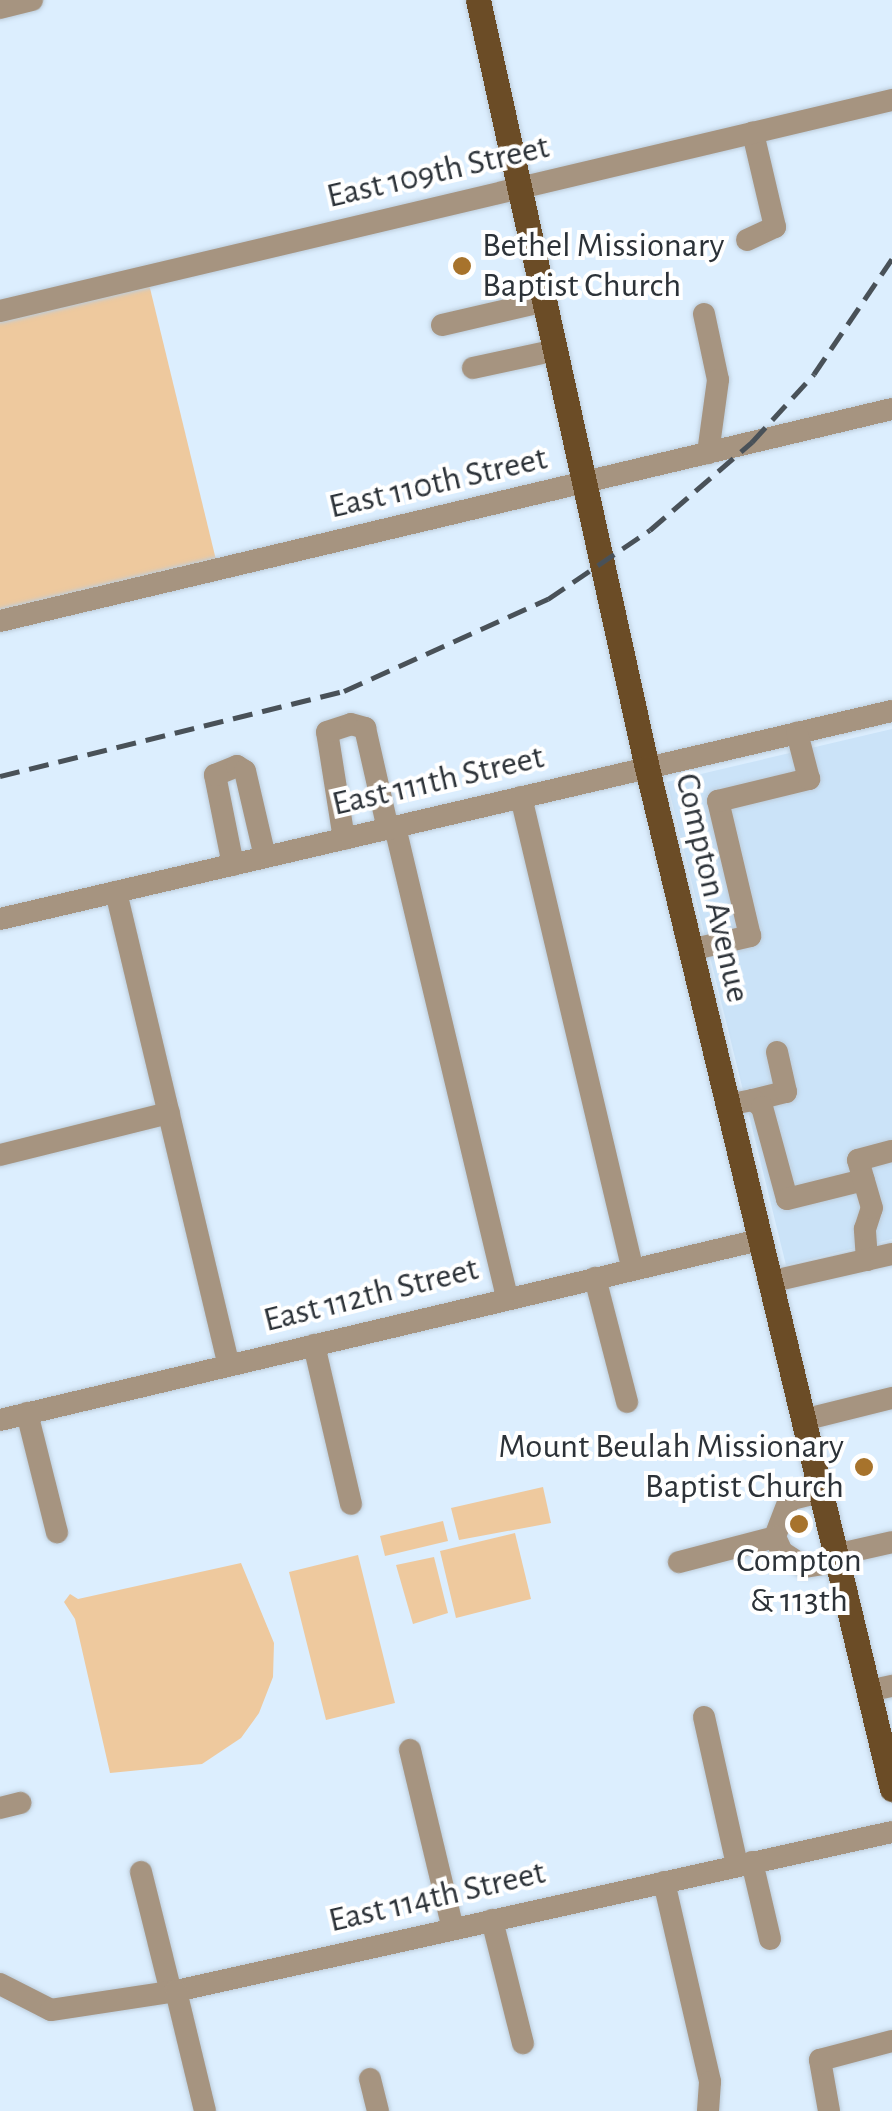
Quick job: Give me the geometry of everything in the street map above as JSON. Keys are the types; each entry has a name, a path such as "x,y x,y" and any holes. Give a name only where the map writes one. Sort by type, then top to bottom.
{"main road":[{"name":"Compton Avenue","path":"478,0 690,950 747,1104 760,1240 836,1558 880,1688 892,1789"}],"street":[{"path":"0,8 32,0"},
{"name":"East 109th Street","path":"0,311 892,100"},
{"path":"746,240 775,228 753,133"},
{"path":"442,325 545,301"},
{"path":"704,314 718,380 708,453"},
{"path":"473,368 556,350"},
{"name":"East 110th Street","path":"0,621 892,408"},
{"name":"East 111th Street","path":"0,919 892,711"},
{"path":"344,839 327,732 351,724 365,728 507,1298"},
{"path":"690,950 750,936 718,801 808,778 797,733"},
{"path":"234,864 215,775 237,766 245,771 265,857"},
{"path":"521,797 634,1269"},
{"path":"116,892 229,1365"},
{"path":"778,1052 786,1092 747,1104 787,1198 864,1180"},
{"path":"0,1154 169,1113"},
{"path":"867,1260 865,1228 882,1206 864,1180 858,1160 892,1151"},
{"name":"East 112th Street","path":"0,1420 760,1240"},
{"path":"769,1282 892,1254"},
{"path":"595,1278 627,1402"},
{"path":"314,1344 351,1504"},
{"path":"803,1420 892,1398"},
{"path":"27,1413 56,1532"},
{"path":"775,1537 789,1500 820,1492"},
{"path":"775,1537 796,1563 812,1568 892,1542"},
{"path":"679,1562 775,1537"},
{"path":"704,1717 770,1938"},
{"path":"410,1750 453,1929"},
{"name":"East 114th Street","path":"0,1984 51,2010 173,1991 892,1832"},
{"path":"141,1872 205,2111"},
{"path":"664,1882 710,2082 708,2111"},
{"path":"492,1920 522,2043"},
{"path":"828,2111 820,2060 892,2042"},
{"path":"370,2079 378,2111"}],"shaded area":[{"path":"148,280 217,564 0,614 0,315"},
{"path":"892,729 892,1239 786,1265 667,782"},
{"path":"543,1487 551,1523 459,1540 451,1508"},
{"path":"443,1521 448,1541 385,1556 380,1536"},
{"path":"515,1533 531,1599 456,1618 440,1551"},
{"path":"358,1555 395,1703 326,1720 289,1572"},
{"path":"434,1557 448,1613 413,1624 396,1565"},
{"path":"241,1563 274,1643 273,1677 259,1713 241,1738 202,1764 110,1773 75,1619 64,1602 70,1594 78,1599"}],"railway":[{"path":"0,776 344,691 548,599 650,530 752,442 814,374 892,259"}],"place":[{"name":"Bethel Missionary Baptist Church","path":"462,266"},
{"name":"Mount Beulah Missionary Baptist Church","path":"864,1467"},
{"name":"Compton & 113th","path":"799,1524"}]}
